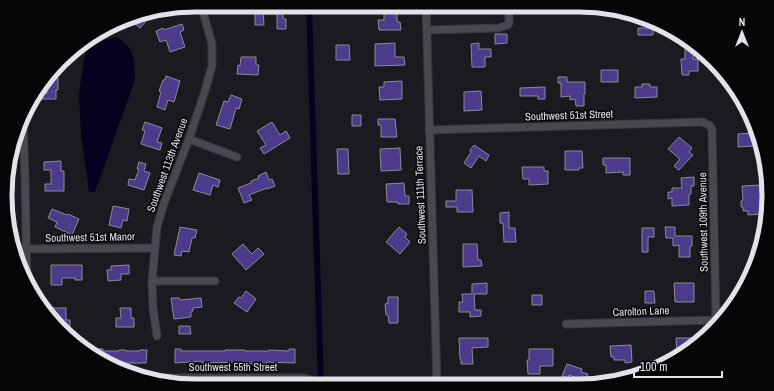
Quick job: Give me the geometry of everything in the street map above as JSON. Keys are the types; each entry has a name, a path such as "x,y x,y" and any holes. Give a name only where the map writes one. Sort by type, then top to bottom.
{"street":[{"name":"Southwest 113th Avenue","path":"157,336 153,308 152,281 158,227 164,203 189,139 212,66 212,44 203,12"},
{"name":"Southwest 111th Terrace","path":"426,12 437,379"},
{"path":"427,30 499,28 508,25 509,12"},
{"name":"Southwest 51st Street","path":"429,130 702,122 709,125"},
{"name":"Southwest 109th Avenue","path":"709,125 712,129 716,316"},
{"path":"23,133 27,267"},
{"path":"189,139 237,156"},
{"name":"Southwest 51st Manor","path":"26,249 155,248"},
{"path":"152,281 215,281"},
{"name":"Carolton Lane","path":"566,324 712,320"},
{"name":"Southwest 55th Street","path":"182,379 306,379"}],"shaded area":[{"path":"116,37 123,41 131,50 134,60 135,80 95,192 89,192 81,134 79,94 86,48 94,43"}],"building":[{"path":"255,12 263,12 264,25 255,25"},
{"path":"264,12 283,12 283,19 286,19 286,29 277,29 277,14 264,14"},
{"path":"384,12 397,12 397,22 400,22 401,30 379,30 378,20 384,20"},
{"path":"146,19 147,20 140,28 134,23"},
{"path":"182,24 184,30 180,32 185,47 170,52 166,40 160,42 156,31"},
{"path":"638,28 653,28 653,35 638,35"},
{"path":"495,34 507,34 507,43 495,44"},
{"path":"395,43 395,57 404,57 405,65 375,66 375,44"},
{"path":"479,43 479,49 491,49 491,57 485,57 485,67 472,67 471,44"},
{"path":"336,45 349,45 350,60 336,60"},
{"path":"685,46 694,53 693,59 698,59 698,71 689,71 689,75 682,75 681,59 685,59"},
{"path":"241,57 256,57 256,65 259,65 258,75 237,74"},
{"path":"601,70 618,70 618,82 601,82"},
{"path":"166,76 180,81 174,102 168,100 165,110 157,107 161,92 159,91"},
{"path":"558,77 567,77 567,82 585,82 584,106 576,106 575,99 570,100 570,96 561,97 561,83 558,83"},
{"path":"55,78 58,78 56,99 42,99 44,93 47,93 47,88 50,84"},
{"path":"402,81 402,99 380,100 379,87 384,87 384,82"},
{"path":"642,84 650,84 650,87 657,87 657,97 635,98 635,87 642,87"},
{"path":"545,87 545,99 538,99 538,96 520,96 520,88"},
{"path":"481,91 482,110 464,111 464,92"},
{"path":"231,95 242,99 239,109 236,108 230,129 216,125 224,101 228,102"},
{"path":"352,115 361,115 361,126 352,126"},
{"path":"378,119 395,119 397,137 381,137 381,125 378,125"},
{"path":"145,122 162,128 157,142 162,143 160,150 141,144 145,131 142,130"},
{"path":"272,122 280,135 286,131 290,138 264,154 260,148 266,145 257,131"},
{"path":"751,133 753,146 738,147 738,134"},
{"path":"679,137 692,148 689,152 693,155 679,170 674,166 680,159 668,149"},
{"path":"474,145 489,155 486,161 479,156 471,168 464,163"},
{"path":"400,148 401,170 381,171 380,149"},
{"path":"337,149 348,149 349,174 338,174"},
{"path":"565,151 582,151 583,168 579,168 579,170 565,170"},
{"path":"603,158 630,158 630,175 623,175 623,172 606,173 606,165 603,165"},
{"path":"61,161 61,171 64,171 64,191 45,191 45,184 51,184 51,170 44,170 44,162"},
{"path":"139,162 146,164 144,171 150,173 144,190 128,185 129,179 135,180 139,169 137,169"},
{"path":"522,167 544,167 544,171 548,171 548,184 529,185 529,179 523,179"},
{"path":"266,172 269,180 272,179 275,186 249,195 252,200 244,203 238,188 251,183 251,181 259,178 258,176"},
{"path":"199,173 220,180 218,187 213,185 210,195 193,190"},
{"path":"694,177 694,186 691,186 691,194 689,194 689,205 672,206 672,198 668,199 668,192 672,192 672,188 682,188 681,178"},
{"path":"404,183 405,196 409,196 409,204 387,202 386,184"},
{"path":"760,185 760,195 762,195 761,214 748,215 748,211 743,211 743,207 741,207 741,201 743,200 742,186"},
{"path":"456,190 472,190 473,212 457,212 457,207 446,207 446,201 456,201"},
{"path":"113,206 129,209 127,221 123,220 121,228 109,225"},
{"path":"52,209 79,219 72,235 55,227 57,222 48,218"},
{"path":"509,212 509,228 515,228 516,242 504,242 503,223 500,223 500,213"},
{"path":"180,227 197,230 195,238 192,238 189,252 182,251 181,256 174,255"},
{"path":"399,227 407,234 405,237 410,242 400,254 386,242"},
{"path":"665,227 675,227 675,236 692,236 690,257 679,257 679,245 673,246 673,238 666,238"},
{"path":"642,228 654,228 654,237 648,237 648,252 642,252"},
{"path":"243,244 252,254 258,248 264,254 246,270 232,254"},
{"path":"463,244 477,244 478,260 481,260 482,266 463,267"},
{"path":"51,265 82,265 82,280 75,280 75,278 62,278 62,285 51,285"},
{"path":"129,265 129,274 121,274 121,280 108,281 107,270 111,270 111,266"},
{"path":"487,283 487,294 474,294 475,310 481,310 481,316 470,317 470,312 459,312 459,302 463,302 462,294 472,294 472,284"},
{"path":"674,283 694,283 694,302 675,302"},
{"path":"246,291 256,299 247,312 234,303 239,297 241,298"},
{"path":"645,291 654,291 655,303 645,303"},
{"path":"532,295 542,295 542,305 532,305"},
{"path":"388,297 398,297 398,323 389,323 388,315 386,315 385,304 388,303"},
{"path":"171,298 179,298 180,300 201,298 202,307 193,308 191,317 174,319"},
{"path":"53,308 66,308 66,320 70,320 70,326 66,325 53,310"},
{"path":"120,308 131,308 131,318 134,318 134,327 116,327 116,318 121,318"},
{"path":"179,326 190,326 191,334 179,334"},
{"path":"459,338 488,338 488,347 472,348 473,364 461,364"},
{"path":"676,338 693,338 690,341 677,350"},
{"path":"631,345 632,362 625,363 625,360 614,360 614,357 611,357 610,346"},
{"path":"96,349 103,349 103,351 147,350 146,363 121,363"},
{"path":"175,349 181,349 181,351 289,351 289,349 295,349 295,363 266,362 266,364 248,364 248,362 202,363 202,361 175,363"},
{"path":"529,349 553,349 553,366 540,366 540,374 528,374 527,360 529,360"},
{"path":"567,364 582,369 581,372 588,374 586,379 580,379 569,375 568,378 562,376"}],"waterway":[{"path":"309,12 321,379"}]}
